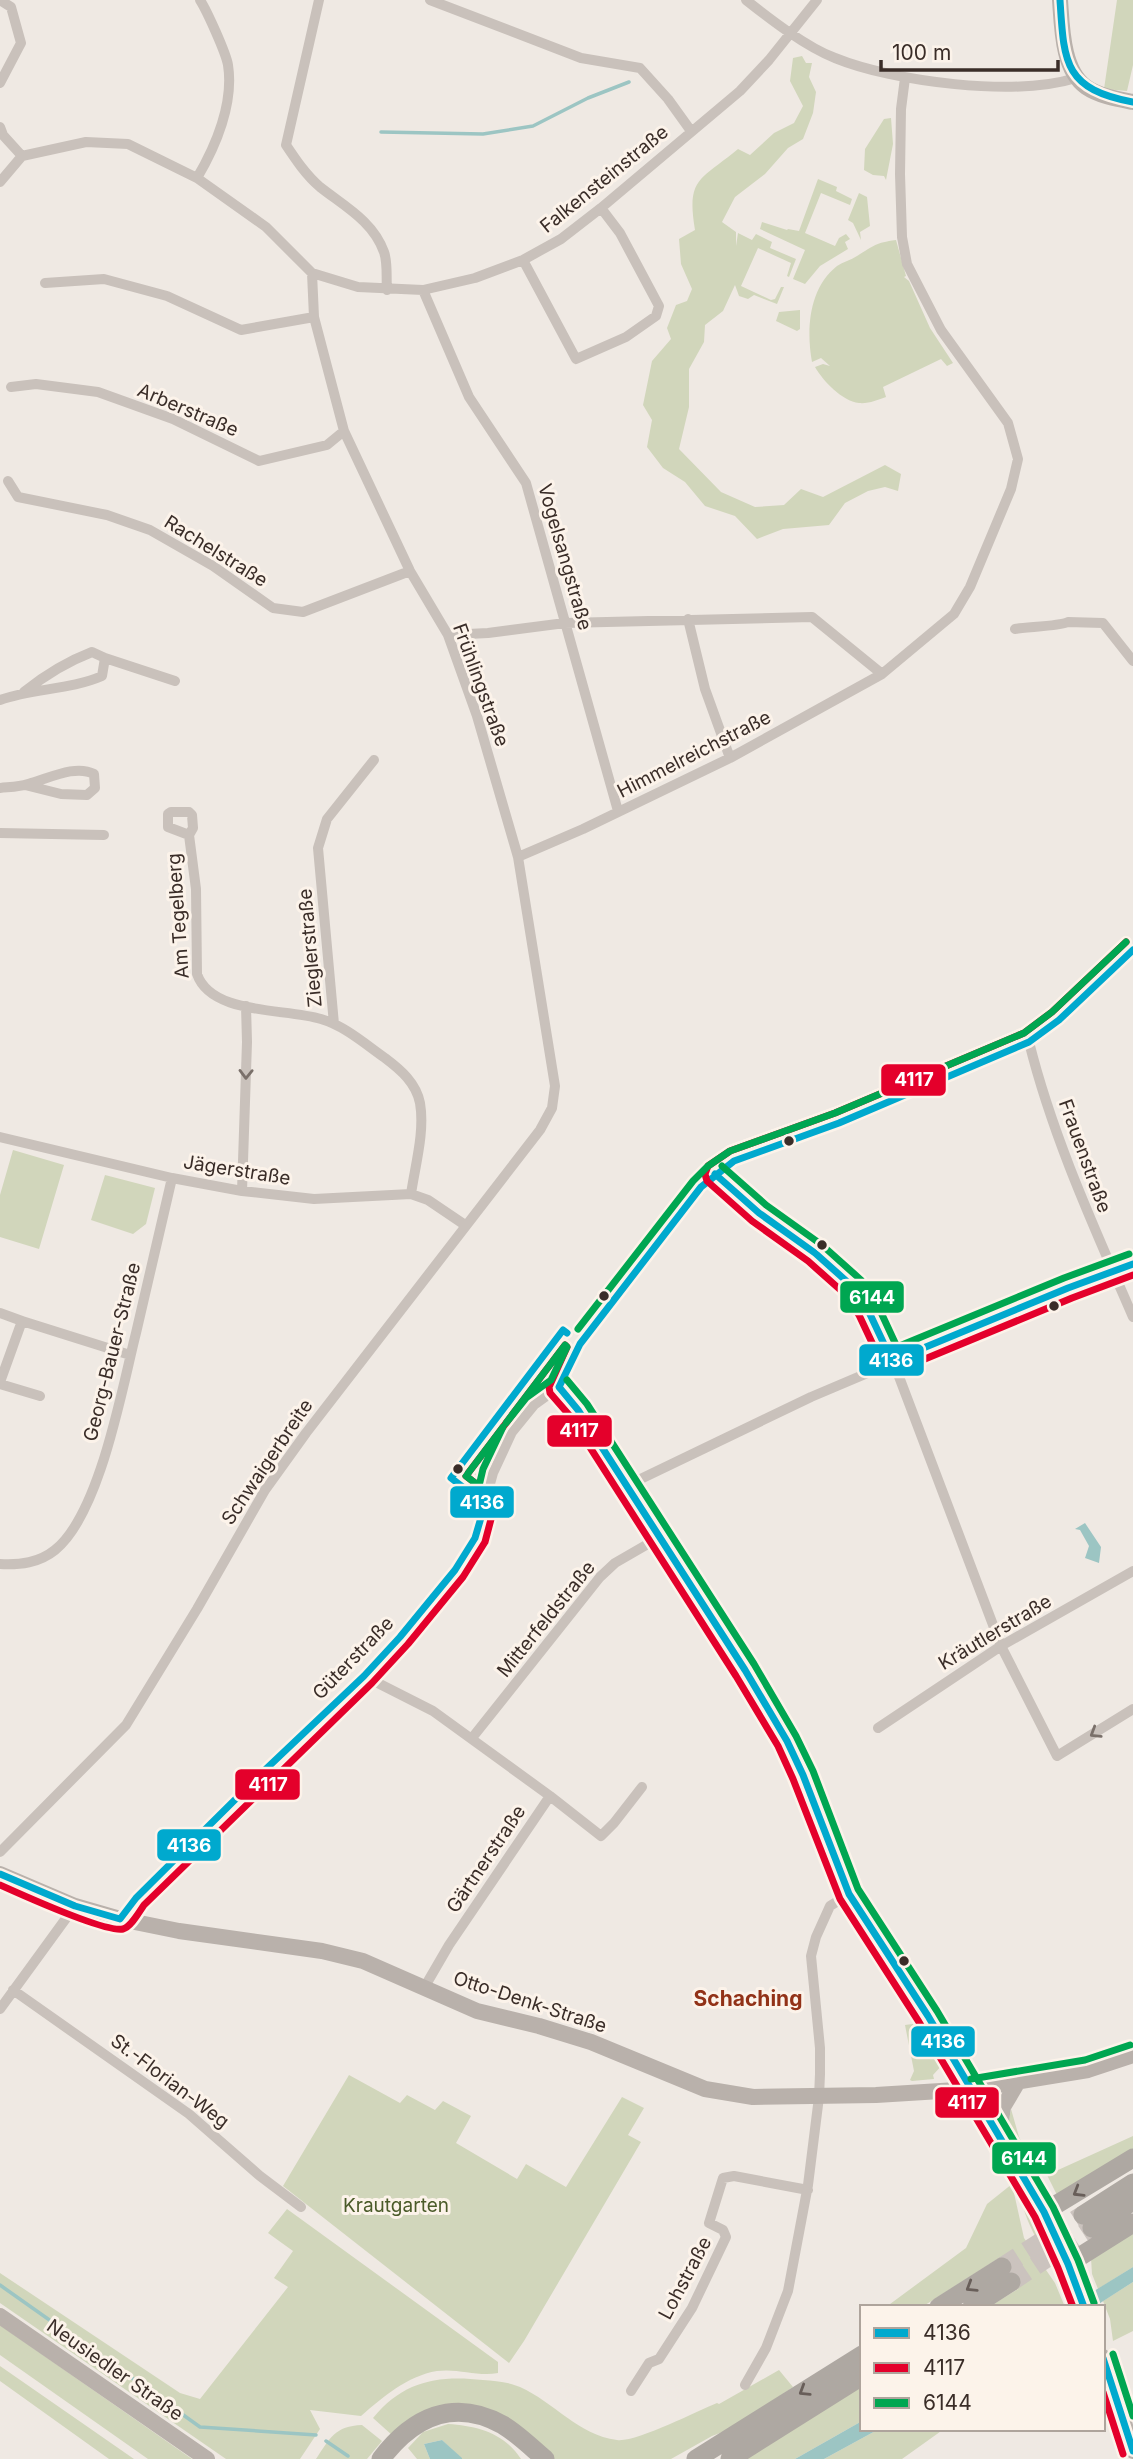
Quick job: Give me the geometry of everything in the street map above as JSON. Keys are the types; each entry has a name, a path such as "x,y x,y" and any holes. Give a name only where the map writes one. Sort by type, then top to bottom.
{"highway":[{"path":"1044,2212 1133,2158"},
{"path":"1133,2183 1088,2222 1133,2201"},
{"path":"1068,2264 1133,2223"},
{"path":"943,2305 1007,2275 974,2305"},
{"path":"724,2451 860,2356"},
{"path":"696,2459 724,2451 860,2377"},
{"path":"381,2459 404,2432 433,2416 446,2413 467,2413 502,2424 545,2459"},
{"path":"514,2433 531,2459"}],"street":[{"path":"0,0 11,7 21,43 0,83"},
{"path":"197,178 215,148 230,87 228,62 200,0"},
{"path":"319,0 286,145 300,166 319,186 348,206 372,230 385,254 387,290"},
{"path":"430,0 581,58 640,68 668,99 691,131"},
{"path":"746,0 790,32 832,57 869,70 905,78 958,84 1059,84 1076,78"},
{"name":"Falkensteinstraße","path":"22,156 86,142 128,144 197,178 266,228 312,273 358,287 423,290 475,278 523,260 561,239 740,91 769,60 817,0"},
{"path":"1060,0 1063,45 1076,78 1095,92 1133,102"},
{"name":"Himmelreichstraße","path":"518,857 730,758 882,674 954,614 970,587 1011,489 1018,459 1008,423 941,330 907,264 902,237 900,174 901,109 905,78"},
{"path":"0,127 3,135 22,156 0,182"},
{"path":"523,260 576,359 626,337 656,316 659,306 621,233 601,208"},
{"name":"Frühlingstraße","path":"312,273 314,317 344,431 410,571 448,635 477,716 518,857 555,1086"},
{"path":"45,283 104,279 167,296 241,330 314,317"},
{"name":"Vogelsangstraße","path":"423,290 469,397 526,483 618,811"},
{"name":"Arberstraße","path":"11,387 36,384 98,392 173,419 259,461 327,445 344,431"},
{"name":"Rachelstraße","path":"8,481 18,497 107,516 150,530 213,566 273,608 303,612 410,571"},
{"path":"448,635 565,623 811,617 882,674"},
{"path":"688,619 705,689 730,758"},
{"path":"1015,629 1063,625 1068,622 1103,624 1133,661"},
{"path":"24,692 49,672 92,652 175,681"},
{"path":"0,700 24,692 88,682 102,676 105,658"},
{"name":"Zieglerstraße","path":"374,760 327,819 318,848 334,1024 400,1069 415,1088 421,1114 411,1194"},
{"path":"0,788 25,785 60,774 86,770 94,774 95,788 87,795 61,794 25,785"},
{"path":"0,832 104,835"},
{"name":"Am Tegelberg","path":"189,835 196,889 197,974 201,986 220,1001 334,1024"},
{"path":"1083,2305 1044,2212 928,2015 849,1895 792,1749 660,1537 578,1410 559,1387 580,1344 701,1187 715,1174 734,1161 839,1123 1029,1042 1068,1012 1132,952"},
{"path":"242,1191 246,1006"},
{"name":"Frauenstraße","path":"1029,1042 1037,1074 1075,1183 1133,1317"},
{"name":"Schwaigerbreite","path":"0,1852 126,1725 265,1490 540,1130 552,1108 555,1086"},
{"name":"Jägerstraße","path":"0,1137 172,1178 242,1191 314,1199 411,1194 428,1200 465,1225"},
{"path":"715,1174 759,1213 816,1253 853,1287 868,1310 892,1361 1001,1646 1057,1756 1133,1709"},
{"name":"Georg-Bauer-Straße","path":"0,1564 17,1564 43,1558 55,1550 72,1529 88,1500 114,1429 172,1178"},
{"path":"626,1486 806,1399 892,1361 1133,1264"},
{"path":"0,1313 130,1355"},
{"path":"22,1321 0,1383 40,1396"},
{"name":"Güterstraße","path":"120,1919 136,1898 364,1676 400,1637 454,1570 475,1538 494,1473 512,1432 534,1405 559,1387"},
{"name":"Mitterfeldstraße","path":"472,1738 600,1577 615,1563 660,1537"},
{"name":"Kräutlerstraße","path":"878,1728 1001,1646 1133,1572"},
{"name":"Gärtnerstraße","path":"364,1676 433,1712 550,1796 449,1945 424,1988"},
{"path":"550,1796 601,1836 642,1787"},
{"name":"Otto-Denk-Straße","path":"0,1874 75,1906 120,1919 179,1931 323,1951 363,1961 477,2011 591,2042 705,2089 753,2097 819,2097 973,2089 1088,2070 1133,2055"},
{"path":"745,2385 766,2348 788,2291 808,2190 819,2097 820,2048 811,1956 830,1906 849,1895"},
{"path":"0,2009 75,1906"},
{"name":"St.-Florian-Weg","path":"13,1990 189,2114 260,2176 301,2207"},
{"path":"999,2134 1003,2106 1019,2080"},
{"name":"Lohstraße","path":"631,2391 649,2363 659,2359 692,2308 726,2236 723,2230 709,2224 723,2178 734,2176 808,2190"},
{"name":"Neusiedler Straße","path":"0,2316 207,2459"},
{"path":"1105,2363 1133,2451"}],"green space":[{"path":"1117,0 1133,0 1133,65 1127,91 1104,89"},
{"path":"802,56 806,63 812,63 809,77 816,92 813,113 803,139 788,148 765,174 735,197 722,222 736,232 736,246 738,233 752,240 756,234 772,242 770,248 796,259 789,277 787,276 791,263 758,248 741,286 771,300 775,299 781,287 784,287 777,304 754,295 748,299 739,296 735,285 723,311 705,325 704,342 689,369 689,407 679,449 721,492 755,507 784,505 801,489 823,497 885,465 901,474 898,491 885,487 868,491 845,503 829,525 783,529 757,539 735,516 705,506 685,482 663,468 647,447 652,420 643,405 652,361 671,339 667,328 676,305 687,301 692,289 681,264 679,239 695,230 695,189 706,174 738,149 750,155 774,133 794,123 803,106 790,81 793,58"},
{"path":"891,118 893,144 886,180 884,176 873,175 864,170 865,149 884,119"},
{"path":"818,179 837,187 836,191 852,199 850,205 821,193 805,233 835,246 839,238 846,234 850,239 845,242 848,249 820,266 805,284 793,279 805,250 760,229 762,222 799,231"},
{"path":"859,193 867,197 870,226 860,232 861,240 853,223 848,220"},
{"path":"896,240 906,276 904,277 909,281 930,328 953,363 947,366 941,359 883,387 886,397 859,403 834,390 823,378 815,367 823,364 830,366 821,358 812,362 809,336 812,310 820,286 837,266 875,245"},
{"path":"800,310 800,329 797,331 776,321 779,312"},
{"path":"13,1150 64,1165 39,1249 0,1237 0,1195"},
{"path":"105,1175 155,1188 146,1224 133,1234 91,1220"},
{"path":"518,1408 500,1439 487,1474 480,1479 473,1476 482,1458"},
{"path":"920,2023 944,2063 933,2075 934,2079 912,2081 910,2080 914,2071 905,2025"},
{"name":"Krautgarten","path":"349,2075 400,2103 407,2095 435,2110 443,2101 471,2116 456,2143 517,2179 526,2164 566,2187 622,2097 644,2108 628,2135 641,2142 509,2363 283,2186"},
{"path":"1011,2109 1019,2137 1046,2190 1040,2186 1008,2125"},
{"path":"1133,2136 1133,2153 1058,2197 1047,2175"},
{"path":"1012,2184 1024,2238 1055,2283 1064,2305 992,2305 1018,2289 999,2258 925,2305 889,2305 966,2248 987,2204"},
{"path":"1019,2184 1062,2275 1059,2276 1033,2232 1023,2208"},
{"path":"287,2209 498,2362 498,2373 445,2370 416,2377 396,2388 361,2416 310,2410 320,2429 300,2459 226,2459 0,2303 0,2273 180,2393 200,2399 288,2287 274,2278 293,2251 268,2233"},
{"path":"1133,2230 1133,2267 1098,2289 1092,2274 1091,2258"},
{"path":"1133,2282 1133,2331 1113,2341 1110,2319 1103,2301"},
{"path":"0,2325 192,2459 148,2459 0,2355"},
{"path":"0,2366 134,2459 109,2459 0,2381"},
{"path":"779,2370 793,2387 733,2428 712,2436 671,2459 552,2459 482,2409 392,2435 373,2418 397,2396 422,2383 451,2379 488,2380 507,2383 532,2393 590,2432 626,2440 719,2404"},
{"path":"860,2385 860,2422 795,2459 746,2459"},
{"path":"448,2424 489,2432 507,2443 521,2459 462,2459 442,2440 424,2444 430,2459 417,2459 408,2448 423,2432"},
{"path":"362,2425 382,2441 367,2459 316,2459 339,2431"},
{"path":"875,2431 941,2431 902,2459 824,2459"}],"water":[{"path":"1085,1523 1101,1547 1099,1563 1085,1558 1089,1546 1080,1530 1075,1529"},
{"path":"1133,2267 1133,2282 1097,2305 1071,2305"},
{"path":"860,2422 860,2431 875,2431 824,2459 795,2459"},
{"path":"442,2440 462,2459 430,2459 424,2444"}],"waterway":[{"path":"381,132 483,134 533,126 588,98 629,82"},
{"path":"0,2285 116,2367"},
{"path":"129,2376 200,2427 316,2435"},
{"path":"326,2441 348,2456"}],"tunnel":[{"path":"1002,2267 1083,2215"},
{"path":"1011,2282 1092,2228"}],"transit line":[{"name":"4136","path":"1060,0 1063,41 1072,70 1081,81 1093,89 1133,102"},
{"name":"4117","path":"1126,942 1052,1012 1024,1033 835,1113 730,1151 708,1166 705,1174 707,1181 752,1221 808,1261 845,1294 859,1315 883,1366 889,1371 896,1371 1133,1275"},
{"name":"6144","path":"578,1329 693,1181 708,1166 730,1151 835,1113 1024,1033 1052,1012 1126,942"},
{"name":"4136","path":"1083,2305 1044,2212 928,2016 849,1894 787,1741 745,1670 578,1410 559,1387 580,1344 701,1187 734,1161 839,1123 1029,1042 1059,1020 1133,950"},
{"name":"6144","path":"722,1166 766,1205 822,1245 861,1280 878,1306 897,1347 1129,1254"},
{"name":"4136","path":"715,1174 759,1213 815,1253 853,1287 868,1310 892,1361 1133,1264"},
{"name":"4136","path":"0,1874 75,1906 120,1919 136,1898 364,1676 455,1570 475,1538 485,1504 451,1478 563,1330 567,1333"},
{"name":"4117","path":"0,1885 99,1925 114,1929 123,1929 129,1925 144,1905 372,1683 463,1577 485,1542 495,1504 492,1496 466,1476 565,1345 567,1347 549,1387 550,1393 570,1416 778,1746 840,1899 919,2022 1035,2217 1072,2305"},
{"name":"6144","path":"565,1345 567,1347 551,1380 526,1398 506,1423 565,1345"},
{"name":"6144","path":"567,1380 587,1404 754,1664 796,1736 813,1771 858,1889 937,2011 1053,2207 1078,2260 1094,2303"},
{"name":"6144","path":"503,1427 483,1469 479,1486 466,1476 503,1427"},
{"name":"6144","path":"971,2079 1085,2060 1130,2045"},
{"name":"6144","path":"1113,2354 1133,2416"},
{"name":"4136","path":"1105,2364 1133,2451"},
{"name":"4117","path":"1105,2398 1123,2454"}],"district":[{"name":"Schaching","path":"748,1998"}]}
